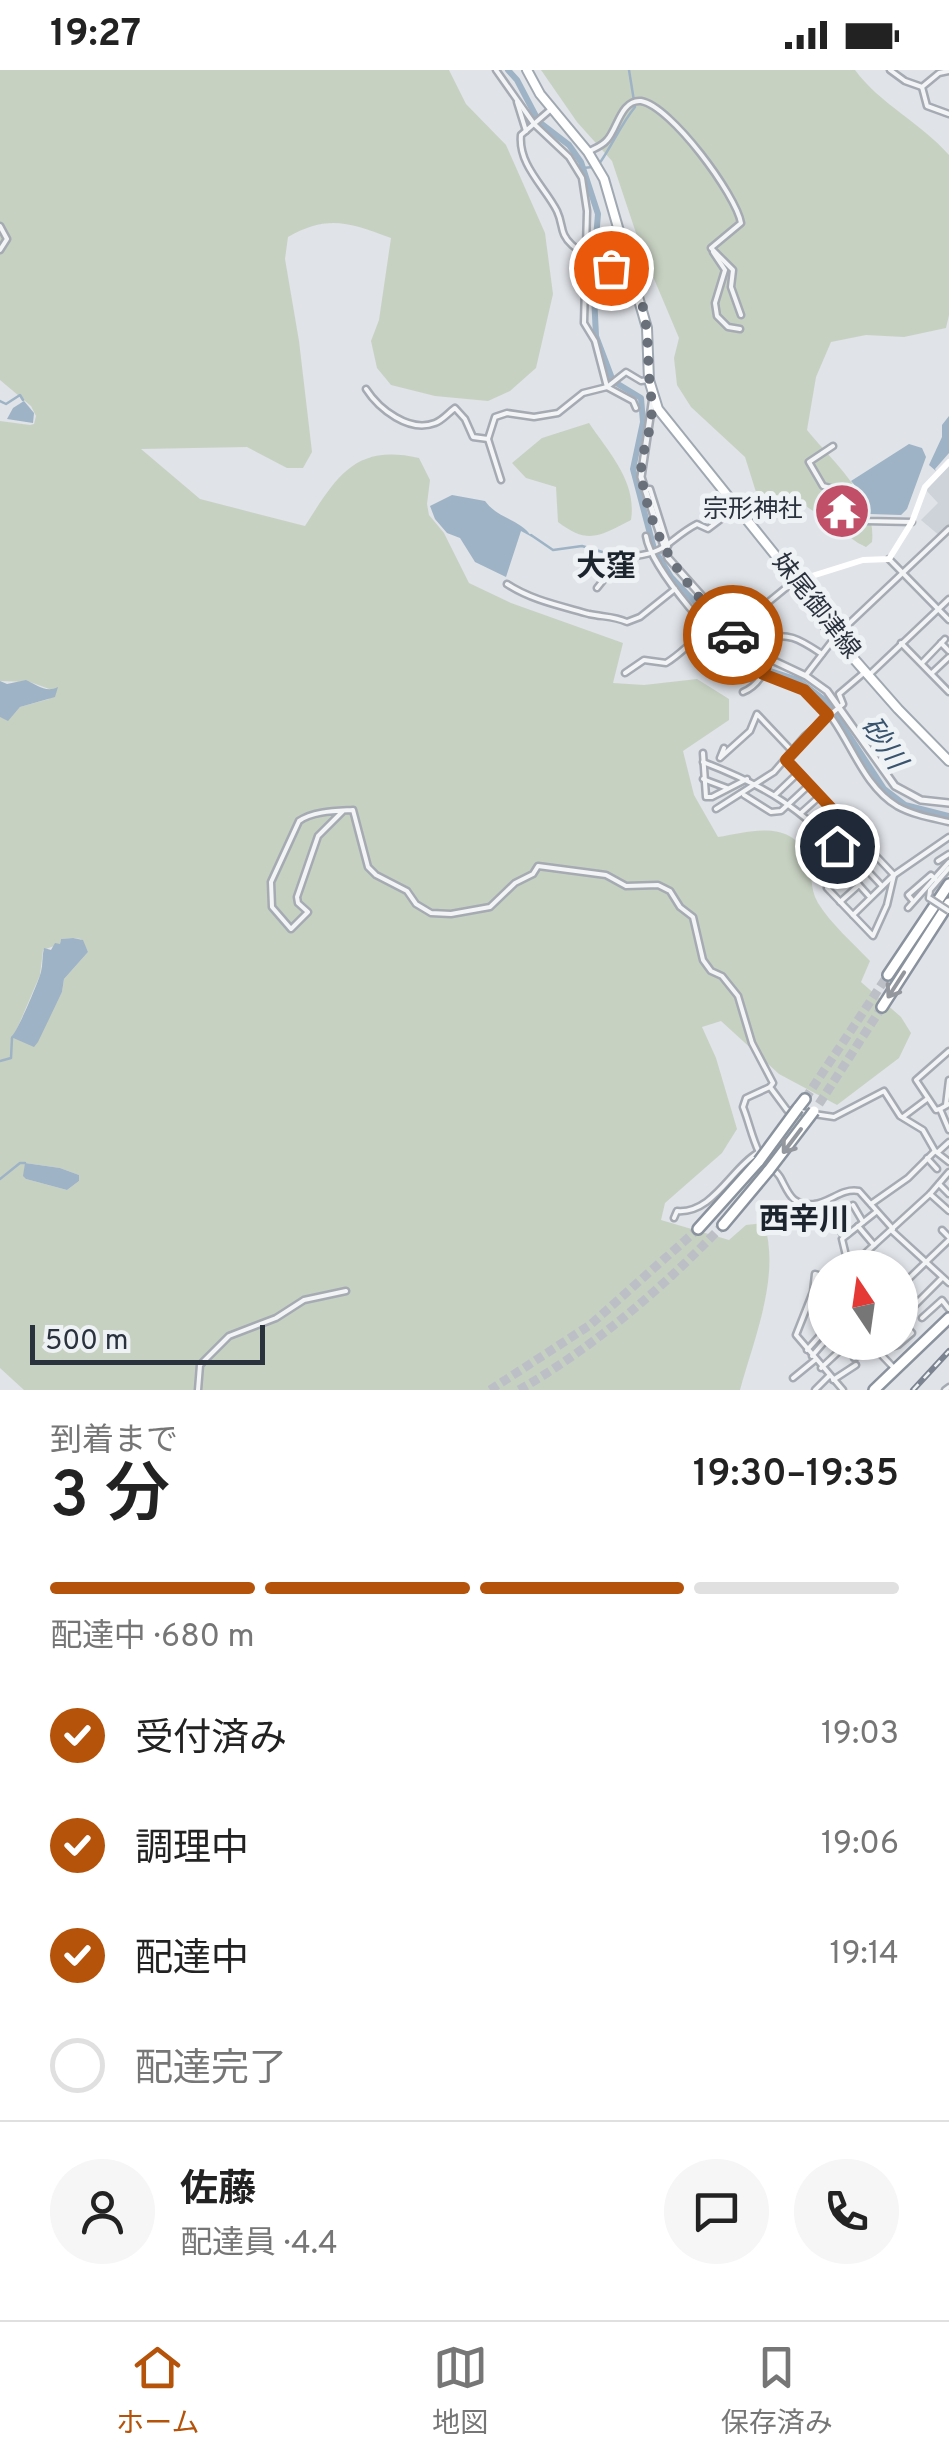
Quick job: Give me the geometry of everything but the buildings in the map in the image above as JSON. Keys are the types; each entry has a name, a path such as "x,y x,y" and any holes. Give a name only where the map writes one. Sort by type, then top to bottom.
{"highway":[{"path":"888,975 949,884"},
{"path":"882,1007 949,907"},
{"path":"698,1230 805,1099"},
{"path":"723,1225 816,1108"},
{"path":"874,1390 949,1318"}],"main road":[{"name":"妹尾御津線","path":"527,70 551,110 588,152 608,188 647,328 649,380 658,409 796,581 835,638 949,761"},
{"path":"796,581 863,560 889,559 912,522 925,487 949,462"}],"street":[{"path":"496,70 534,124 569,157 582,178 587,211 584,323 595,341 607,386 633,401 636,408"},
{"path":"890,70 922,87"},
{"path":"922,87 939,73 949,71"},
{"path":"922,87 927,106 949,114"},
{"path":"517,100 526,131"},
{"path":"588,152 605,143 616,130 620,114 635,103 641,102 673,121 730,194 741,224 711,248"},
{"path":"551,110 520,138 524,159 557,212 560,232 595,262 622,270 632,280"},
{"path":"0,226 7,238 0,250"},
{"path":"711,248 733,270 732,291 741,315"},
{"path":"711,248 725,270 715,302 717,316 728,327 740,329"},
{"path":"501,480 488,439 491,423 498,415 534,417 558,412 583,393 607,386 628,372 641,381 649,380"},
{"path":"366,389 377,403 409,423 436,422 455,408 473,438 488,439"},
{"path":"653,394 641,468 664,549 728,630 748,649 768,662 814,680 839,707 895,786 921,800 949,803"},
{"path":"833,446 808,462 823,486 850,492 866,521 912,522"},
{"path":"597,588 610,573 633,562 636,556 664,549 692,526 698,524 708,529 737,507"},
{"path":"806,676 835,638 949,529"},
{"path":"646,536 651,554 675,588 719,638 746,664 804,690 829,714 876,788 890,801 915,814 949,822"},
{"path":"889,559 949,620"},
{"path":"719,638 796,581"},
{"path":"507,584 537,600 627,622 640,617 675,588"},
{"path":"716,809 757,784 786,760 843,703 838,694 949,599"},
{"path":"625,673 647,659 656,664 666,663 695,636 711,629"},
{"path":"743,692 753,688 768,662 769,656 762,649 764,640 794,636 822,654"},
{"path":"922,663 943,641 949,654 932,674"},
{"path":"901,643 949,692"},
{"path":"730,672 746,664"},
{"path":"811,667 814,680"},
{"path":"724,748 720,758 750,731 757,714 792,751"},
{"path":"940,752 949,744"},
{"path":"703,753 703,792 707,798 747,779"},
{"path":"786,760 894,874"},
{"path":"703,762 747,779 788,804 815,823 882,886"},
{"path":"775,795 798,773"},
{"path":"703,779 729,788"},
{"path":"742,794 771,812 788,804 809,784"},
{"path":"801,814 820,796"},
{"path":"815,823 831,808"},
{"path":"342,810 318,836 297,896 298,903 308,912 290,929 272,907 271,882 298,821 342,810 353,810 365,860 372,872 407,892 431,914 490,907 538,866 606,875 626,886 654,884 670,892 680,908 693,917 706,966 726,979 738,996 752,1043 773,1083 742,1101 759,1157 778,1174 791,1199 803,1204 822,1202 852,1190 863,1193 892,1230 949,1283"},
{"path":"826,834 842,819"},
{"path":"837,846 853,831"},
{"path":"853,915 894,874 949,837"},
{"path":"864,843 827,888 872,936 887,905 894,874"},
{"path":"938,861 949,854"},
{"path":"908,908 914,901 908,895 931,875 936,880 949,865"},
{"path":"949,865 930,890 929,898 949,907"},
{"path":"842,866 871,897"},
{"path":"840,902 859,885"},
{"path":"945,1106 936,1110 916,1080 949,1051"},
{"path":"949,1080 945,1106 949,1130"},
{"path":"770,1086 787,1110 834,1117 884,1091 903,1117 923,1130 936,1152 949,1162"},
{"path":"903,1117 928,1099"},
{"path":"871,1204 949,1142"},
{"path":"674,1218 677,1211 688,1211 709,1201 748,1158 759,1157"},
{"path":"927,1158 936,1169"},
{"path":"868,1250 949,1172"},
{"path":"939,1184 949,1194"},
{"path":"930,1194 949,1211"},
{"path":"822,1202 844,1236"},
{"path":"852,1205 863,1222"},
{"path":"843,1250 844,1236 876,1212"},
{"path":"906,1216 914,1225"},
{"path":"858,1226 874,1245"},
{"path":"918,1270 949,1239 942,1230"},
{"path":"940,1249 948,1258"},
{"path":"918,1302 942,1278"},
{"path":"198,1390 200,1365 229,1336 276,1318 304,1300 346,1291"},
{"path":"922,1318 942,1300 949,1308"},
{"path":"807,1350 796,1335 808,1305"},
{"path":"793,1378 811,1360"},
{"path":"815,1360 843,1390"},
{"path":"822,1368 830,1360"},
{"path":"814,1390 857,1360"},
{"path":"887,1360 896,1369"}],"shaded area":[{"path":"949,464 949,527 940,536 921,520 938,503 926,490"}],"green space":[{"path":"0,70 449,70 466,104 506,145 545,233 553,294 536,368 510,391 488,401 435,396 391,385 377,368 371,341 379,320 391,238 351,225 327,223 288,237 285,259 312,452 303,468 287,468 247,447 141,449 200,499 305,526 349,468 378,456 419,458 430,480 429,515 444,533 469,583 511,603 623,643 613,683 644,685 697,679 729,699 729,720 683,751 694,795 718,837 780,832 800,845 809,863 818,903 870,961 861,982 901,1017 911,1033 899,1058 837,1105 779,1074 721,1021 702,1027 716,1058 737,1129 722,1153 665,1203 661,1220 729,1240 746,1225 764,1223 768,1285 740,1390 24,1390 0,1368 0,717 10,718 20,707 49,699 52,690 30,682 0,681 0,421 30,425 36,416 31,406 0,380","holes":["61,939 81,939 88,952 64,979 62,992 34,1046 14,1036 40,975 43,950 60,944","25,1163 60,1168 79,1175 79,1181 67,1190 26,1179"]},
{"path":"541,70 855,70 949,155 946,328 904,337 866,335 831,342 816,377 807,430 840,468 868,511 872,542 866,547 806,506 761,508 745,457 691,407 677,385 674,358 679,338 641,248 612,161 577,122"},
{"path":"589,423 620,469 632,506 631,520 594,536 578,534 558,522 556,487 526,478 512,463 542,438"}],"water":[{"path":"24,401 34,413 33,423 7,419 13,408"},
{"path":"949,416 949,453 936,471 929,465 942,437 942,425"},
{"path":"909,444 922,448 926,457 907,509 901,515 870,514 867,499 851,481"},
{"path":"452,495 485,501 532,537 521,531 506,577 475,562 460,538 447,533 435,519 430,506"},
{"path":"26,680 46,689 58,687 55,697 20,707 8,721 0,717 0,681 7,684"},
{"path":"61,939 83,940 88,952 64,979 62,992 38,1042 34,1047 11,1037 39,978 44,948 51,950"},
{"path":"25,1163 60,1168 79,1175 79,1181 67,1190 26,1179"}],"waterway":[{"name":"砂川","path":"508,70 539,122 569,145 581,162 598,214 593,275 596,336 613,381 641,398 643,422 633,469 654,549 671,577 749,659 764,669 798,680 827,702 884,789 905,805 949,816"},
{"path":"599,164 635,107 629,70"},
{"path":"583,168 593,167"},
{"path":"0,401 6,404 20,395 23,400"},
{"path":"531,535 553,550 582,546 616,556 634,555"},
{"path":"0,1061 11,1058 12,1038"},
{"path":"0,1179 25,1163"}],"tunnel":[{"path":"805,1099 888,975"},
{"path":"819,1104 882,1007"},
{"path":"519,1390 627,1315 723,1225"},
{"path":"490,1390 590,1325 698,1229"}],"railway":[{"path":"913,1390 949,1351"}],"way so far":[{"path":"611,268 622,270 632,280 647,328 653,394 641,477 659,540 668,558 733,635"}],"place":[{"name":"宗形神社","path":"842,511"}],"district":[{"name":"大窪","path":"606,568"},
{"name":"西辛川","path":"804,1221"}],"route":[{"path":"733,635 768,660 763,674 804,690 828,715 786,760 831,808 815,823 837,846"}]}
